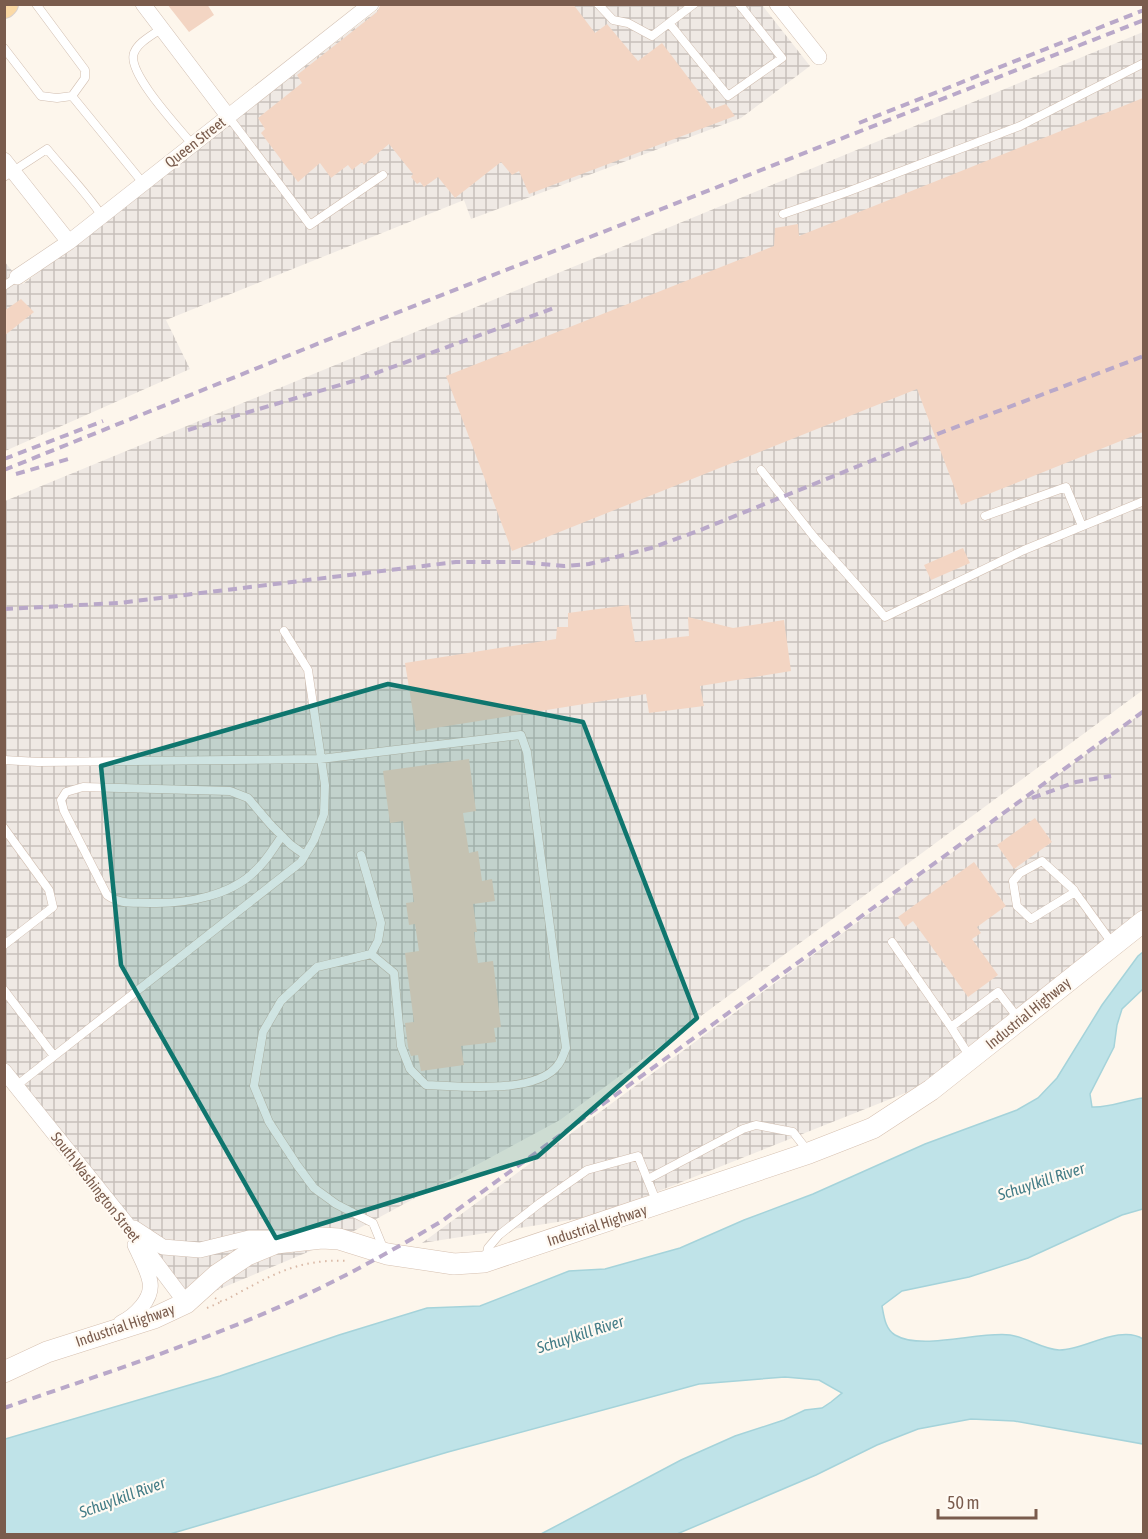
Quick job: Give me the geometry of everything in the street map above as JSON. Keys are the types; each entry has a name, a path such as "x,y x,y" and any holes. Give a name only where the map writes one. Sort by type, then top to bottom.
{"street":[{"path":"144,4 228,116"},
{"path":"777,4 819,57"},
{"name":"Queen Street","path":"11,281 69,242 367,6"},
{"path":"7,169 69,242"},
{"name":"Industrial Highway","path":"4,1372 47,1353 154,1318 186,1303 217,1275 247,1255 276,1243 322,1238 339,1239 385,1253 454,1264 485,1261 809,1153 873,1128 931,1090 1143,921"},
{"name":"South Washington Street","path":"4,1071 10,1090 126,1223 186,1303"},
{"path":"126,1223 163,1247 200,1250 249,1238 322,1238"},
{"path":"91,1338 133,1317 146,1299 151,1283 126,1223"}],"lane":[{"path":"4,48 41,96 57,98 72,96 85,78 85,70 36,4"},
{"path":"598,4 613,20 628,23 652,36 694,4"},
{"path":"669,23 728,96 782,58 739,4"},
{"path":"162,28 138,46 133,54 133,62 140,78 192,144"},
{"path":"783,213 847,192 1020,126 1143,63"},
{"path":"72,96 143,183"},
{"path":"228,116 310,225 384,175"},
{"path":"7,169 46,149 77,186 88,195 102,216"},
{"path":"761,470 808,529 885,617 1024,550 1143,501"},
{"path":"985,516 1066,487 1082,526"},
{"path":"10,1090 301,862 314,840 324,814 325,785 308,670 284,631"},
{"path":"4,760 50,762 320,759 521,735 527,752 566,1048 558,1066 538,1080 498,1088 426,1084 410,1069 401,1046 394,973 371,954"},
{"path":"282,836 256,871 230,889 200,900 155,903 117,902 107,895 64,812 61,800 66,792 83,787 231,790 249,798 282,836 305,855"},
{"path":"4,828 49,890 53,907 4,945"},
{"path":"360,855 381,923 378,941 371,954 317,968 281,1001 263,1032 254,1086 269,1122 314,1188 336,1204 373,1223 385,1253"},
{"path":"1075,892 1031,919 1017,906 1014,881 1020,873 1042,861 1075,892 1113,944"},
{"path":"892,942 971,1058"},
{"path":"4,990 54,1056"},
{"path":"951,1027 998,992 1019,1019"},
{"path":"648,1179 743,1129 756,1125 793,1132 809,1153"},
{"path":"485,1261 488,1248 500,1235 587,1170 638,1156 657,1204"}],"highlighted area":[{"path":"388,684 583,722 697,1018 537,1157 276,1238 121,965 101,766"}],"shaded area":[{"path":"384,5 762,5 810,66 741,118 471,219 464,200 166,320 190,369 5,451 4,261 23,284"},
{"path":"1143,32 1143,690 560,1120 339,1239 186,1303 5,1068 5,501"},
{"path":"1143,712 1143,920 918,1088 596,1216 422,1243"}],"water":[{"name":"Schuylkill River","path":"1143,952 1143,989 1122,1009 1114,1047 1090,1094 1092,1107 1143,1098 1143,1209 1122,1215 1028,1258 969,1277 902,1291 882,1306 889,1329 895,1335 920,1341 1010,1335 1046,1348 1059,1350 1112,1336 1134,1335 1143,1339 1143,1444 1014,1421 971,1419 918,1429 877,1445 816,1475 677,1534 541,1534 681,1460 735,1436 784,1420 805,1410 822,1408 842,1393 819,1380 785,1377 699,1384 448,1452 170,1534 5,1534 5,1439 220,1376 339,1335 427,1308 480,1306 569,1271 605,1269 680,1248 744,1220 813,1194 925,1144 1017,1110 1038,1098 1057,1078 1102,1005"}],"building":[{"path":"167,4 207,4 214,15 189,32"},
{"path":"381,4 573,4 595,33 607,24 638,61 662,43 712,109 726,104 735,116 529,194 519,171 512,175 501,162 455,198 438,177 424,187 420,182 417,184 411,177 413,174 389,144 364,165 362,162 352,170 348,165 331,178 320,163 298,182 261,133 265,129 258,118 302,83 297,75 377,12"},
{"path":"1143,98 1143,432 961,505 917,389 512,551 446,376 774,246 775,228 798,224 799,236"},
{"path":"21,299 34,312 4,336 4,311"},
{"path":"963,548 970,563 931,580 924,565"},
{"path":"629,605 635,642 689,636 688,617 733,628 784,620 791,671 700,686 704,706 649,713 646,694 416,731 405,663 556,639 557,627 568,627 568,613"},
{"path":"469,759 476,811 463,813 469,853 478,851 482,881 492,879 495,901 473,904 477,932 474,932 478,963 493,961 501,1027 494,1028 496,1042 461,1046 464,1065 421,1071 418,1055 411,1056 408,1047 405,1023 414,1022 405,953 419,951 415,924 409,925 406,903 414,902 403,821 390,823 383,771"},
{"path":"1035,818 1052,842 1014,869 997,845"},
{"path":"974,862 1006,906 977,927 981,933 972,939 998,975 968,997 913,921 905,927 898,917"}],"railway":[{"path":"859,123 1144,10"},
{"path":"4,470 322,342 1144,20"},
{"path":"188,430 357,380 554,308"},
{"path":"4,609 119,603 456,562 521,562 564,566 589,564 651,548 698,531 935,435 1144,356"},
{"path":"4,459 103,421"},
{"path":"16,474 72,458"},
{"path":"4,1408 152,1357 261,1315 352,1272 442,1221 1144,711"},
{"path":"1032,798 1076,782 1111,776"}]}
